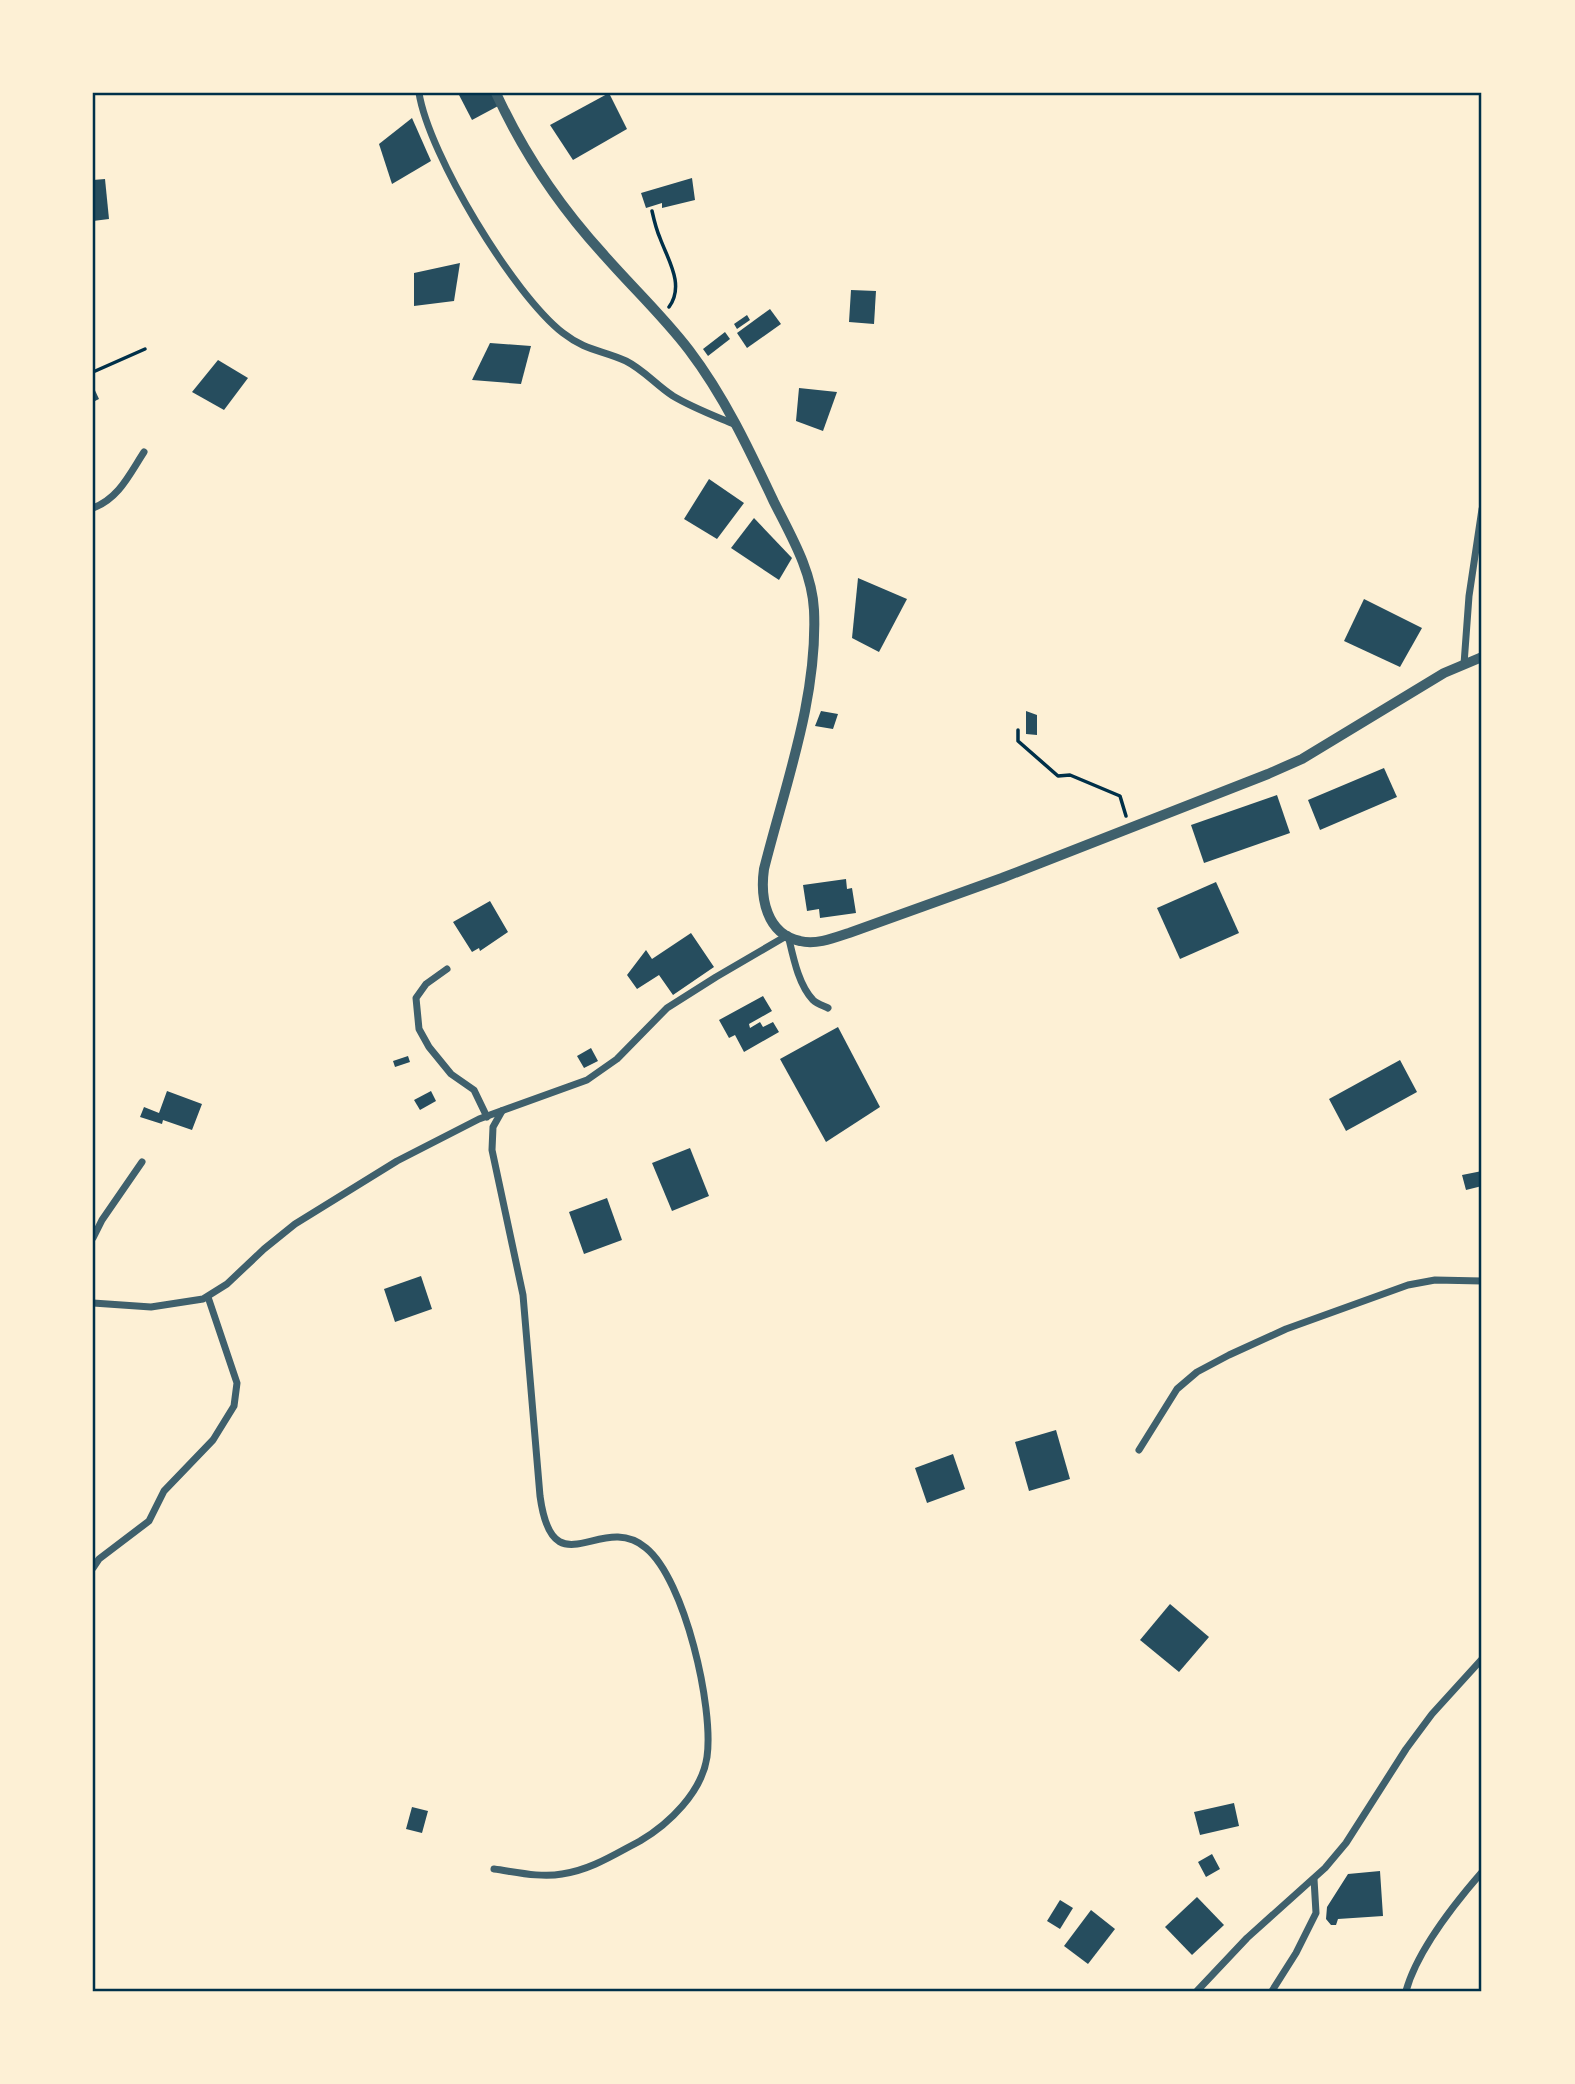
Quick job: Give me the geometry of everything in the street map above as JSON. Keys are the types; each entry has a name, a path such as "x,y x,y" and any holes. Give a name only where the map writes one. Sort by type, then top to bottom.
{"street":[{"path":"419,93 441,155 479,226 519,286 550,321 576,343 623,360 640,369 671,394 736,425"},
{"path":"496,93 513,130 541,174 601,253 688,349 720,396 800,555 810,582 814,608 811,676 762,886 766,912 772,922 788,935 799,941 809,942 834,938 1130,828 1302,759 1444,673 1482,657"},
{"path":"93,508 111,499 144,452"},
{"path":"1464,664 1469,596 1482,509"},
{"path":"788,935 794,961 803,982 814,1001 828,1008"},
{"path":"93,1303 151,1307 182,1304 208,1297 227,1284 295,1224 397,1161 442,1136 587,1080 617,1059 667,1009 788,935"},
{"path":"447,969 426,984 416,998 419,1029 429,1047 451,1074 474,1090 487,1117"},
{"path":"494,1869 547,1875 575,1872 602,1861 653,1833 685,1803 699,1782 707,1758 709,1727 699,1671 682,1607 654,1555 638,1542 622,1538 600,1538 564,1545 553,1537 545,1522 540,1496 523,1295 492,1150 492,1132 502,1111"},
{"path":"93,1238 102,1220 142,1162"},
{"path":"1139,1450 1186,1379 1221,1359 1286,1329 1408,1285 1435,1280 1482,1281"},
{"path":"93,1568 99,1559 149,1521 164,1491 214,1440 234,1406 237,1383 208,1297"},
{"path":"1197,1991 1247,1938 1314,1879 1346,1843 1406,1749 1432,1714 1482,1658"},
{"path":"1406,1991 1409,1979 1430,1943 1482,1872"},
{"path":"1272,1991 1296,1953 1316,1913 1314,1879"}],"path":[{"path":"652,211 675,277 675,299 662,318"},
{"path":"93,372 145,349"},
{"path":"1018,730 1018,741 1058,776 1070,775 1120,796 1130,828"}],"building":[{"path":"458,93 494,93 500,105 472,120"},
{"path":"609,93 627,129 573,160 550,125"},
{"path":"412,118 431,161 392,184 379,144"},
{"path":"692,178 695,200 662,208 662,203 646,208 641,193"},
{"path":"105,179 109,219 93,221 93,180"},
{"path":"460,263 454,301 414,306 414,273"},
{"path":"851,290 876,291 874,324 849,322"},
{"path":"770,309 781,324 747,348 737,333"},
{"path":"747,315 750,320 737,329 734,324"},
{"path":"725,332 730,339 708,356 703,349"},
{"path":"490,343 531,346 521,384 472,380"},
{"path":"218,360 248,378 224,410 192,392"},
{"path":"93,386 99,399 93,402"},
{"path":"799,388 837,392 823,431 796,421"},
{"path":"709,479 744,503 717,539 684,519"},
{"path":"754,518 792,558 779,580 731,548"},
{"path":"858,578 907,599 879,652 852,638"},
{"path":"1364,599 1422,628 1400,667 1344,641"},
{"path":"821,711 838,714 833,729 815,726"},
{"path":"1026,711 1037,715 1037,735 1026,734"},
{"path":"1384,768 1397,797 1320,830 1308,800"},
{"path":"1277,795 1290,833 1204,863 1191,825"},
{"path":"846,879 847,889 852,888 856,913 820,918 819,909 807,911 803,885"},
{"path":"1216,882 1239,933 1180,959 1157,908"},
{"path":"490,901 508,932 480,951 479,948 472,952 453,922"},
{"path":"691,933 714,967 673,995 659,975 637,989 627,975 646,950 652,959"},
{"path":"763,996 772,1011 749,1024 750,1028 760,1022 763,1027 773,1022 779,1032 744,1052 735,1035 729,1038 719,1020"},
{"path":"838,1027 880,1107 826,1142 780,1059"},
{"path":"591,1048 598,1061 584,1068 577,1056"},
{"path":"408,1056 410,1062 395,1067 393,1061"},
{"path":"1400,1060 1417,1092 1346,1131 1329,1099"},
{"path":"167,1091 202,1104 192,1130 163,1120 162,1124 140,1117 144,1107 159,1113"},
{"path":"431,1091 436,1101 420,1110 414,1100"},
{"path":"690,1148 709,1196 672,1211 652,1163"},
{"path":"1482,1171 1482,1186 1466,1190 1462,1175"},
{"path":"607,1198 622,1240 584,1254 569,1212"},
{"path":"421,1276 432,1309 395,1322 384,1289"},
{"path":"1056,1430 1070,1479 1029,1491 1015,1442"},
{"path":"953,1454 965,1489 927,1503 915,1468"},
{"path":"1170,1604 1209,1637 1179,1672 1140,1640"},
{"path":"1234,1803 1239,1826 1200,1835 1194,1812"},
{"path":"412,1807 428,1811 422,1833 406,1829"},
{"path":"1212,1854 1220,1869 1206,1877 1198,1862"},
{"path":"1380,1871 1383,1916 1338,1919 1336,1925 1331,1925 1326,1919 1327,1907 1348,1874"},
{"path":"1197,1897 1224,1925 1192,1955 1165,1927"},
{"path":"1060,1900 1073,1908 1060,1929 1047,1921"},
{"path":"1091,1910 1115,1929 1088,1964 1064,1946"}]}
